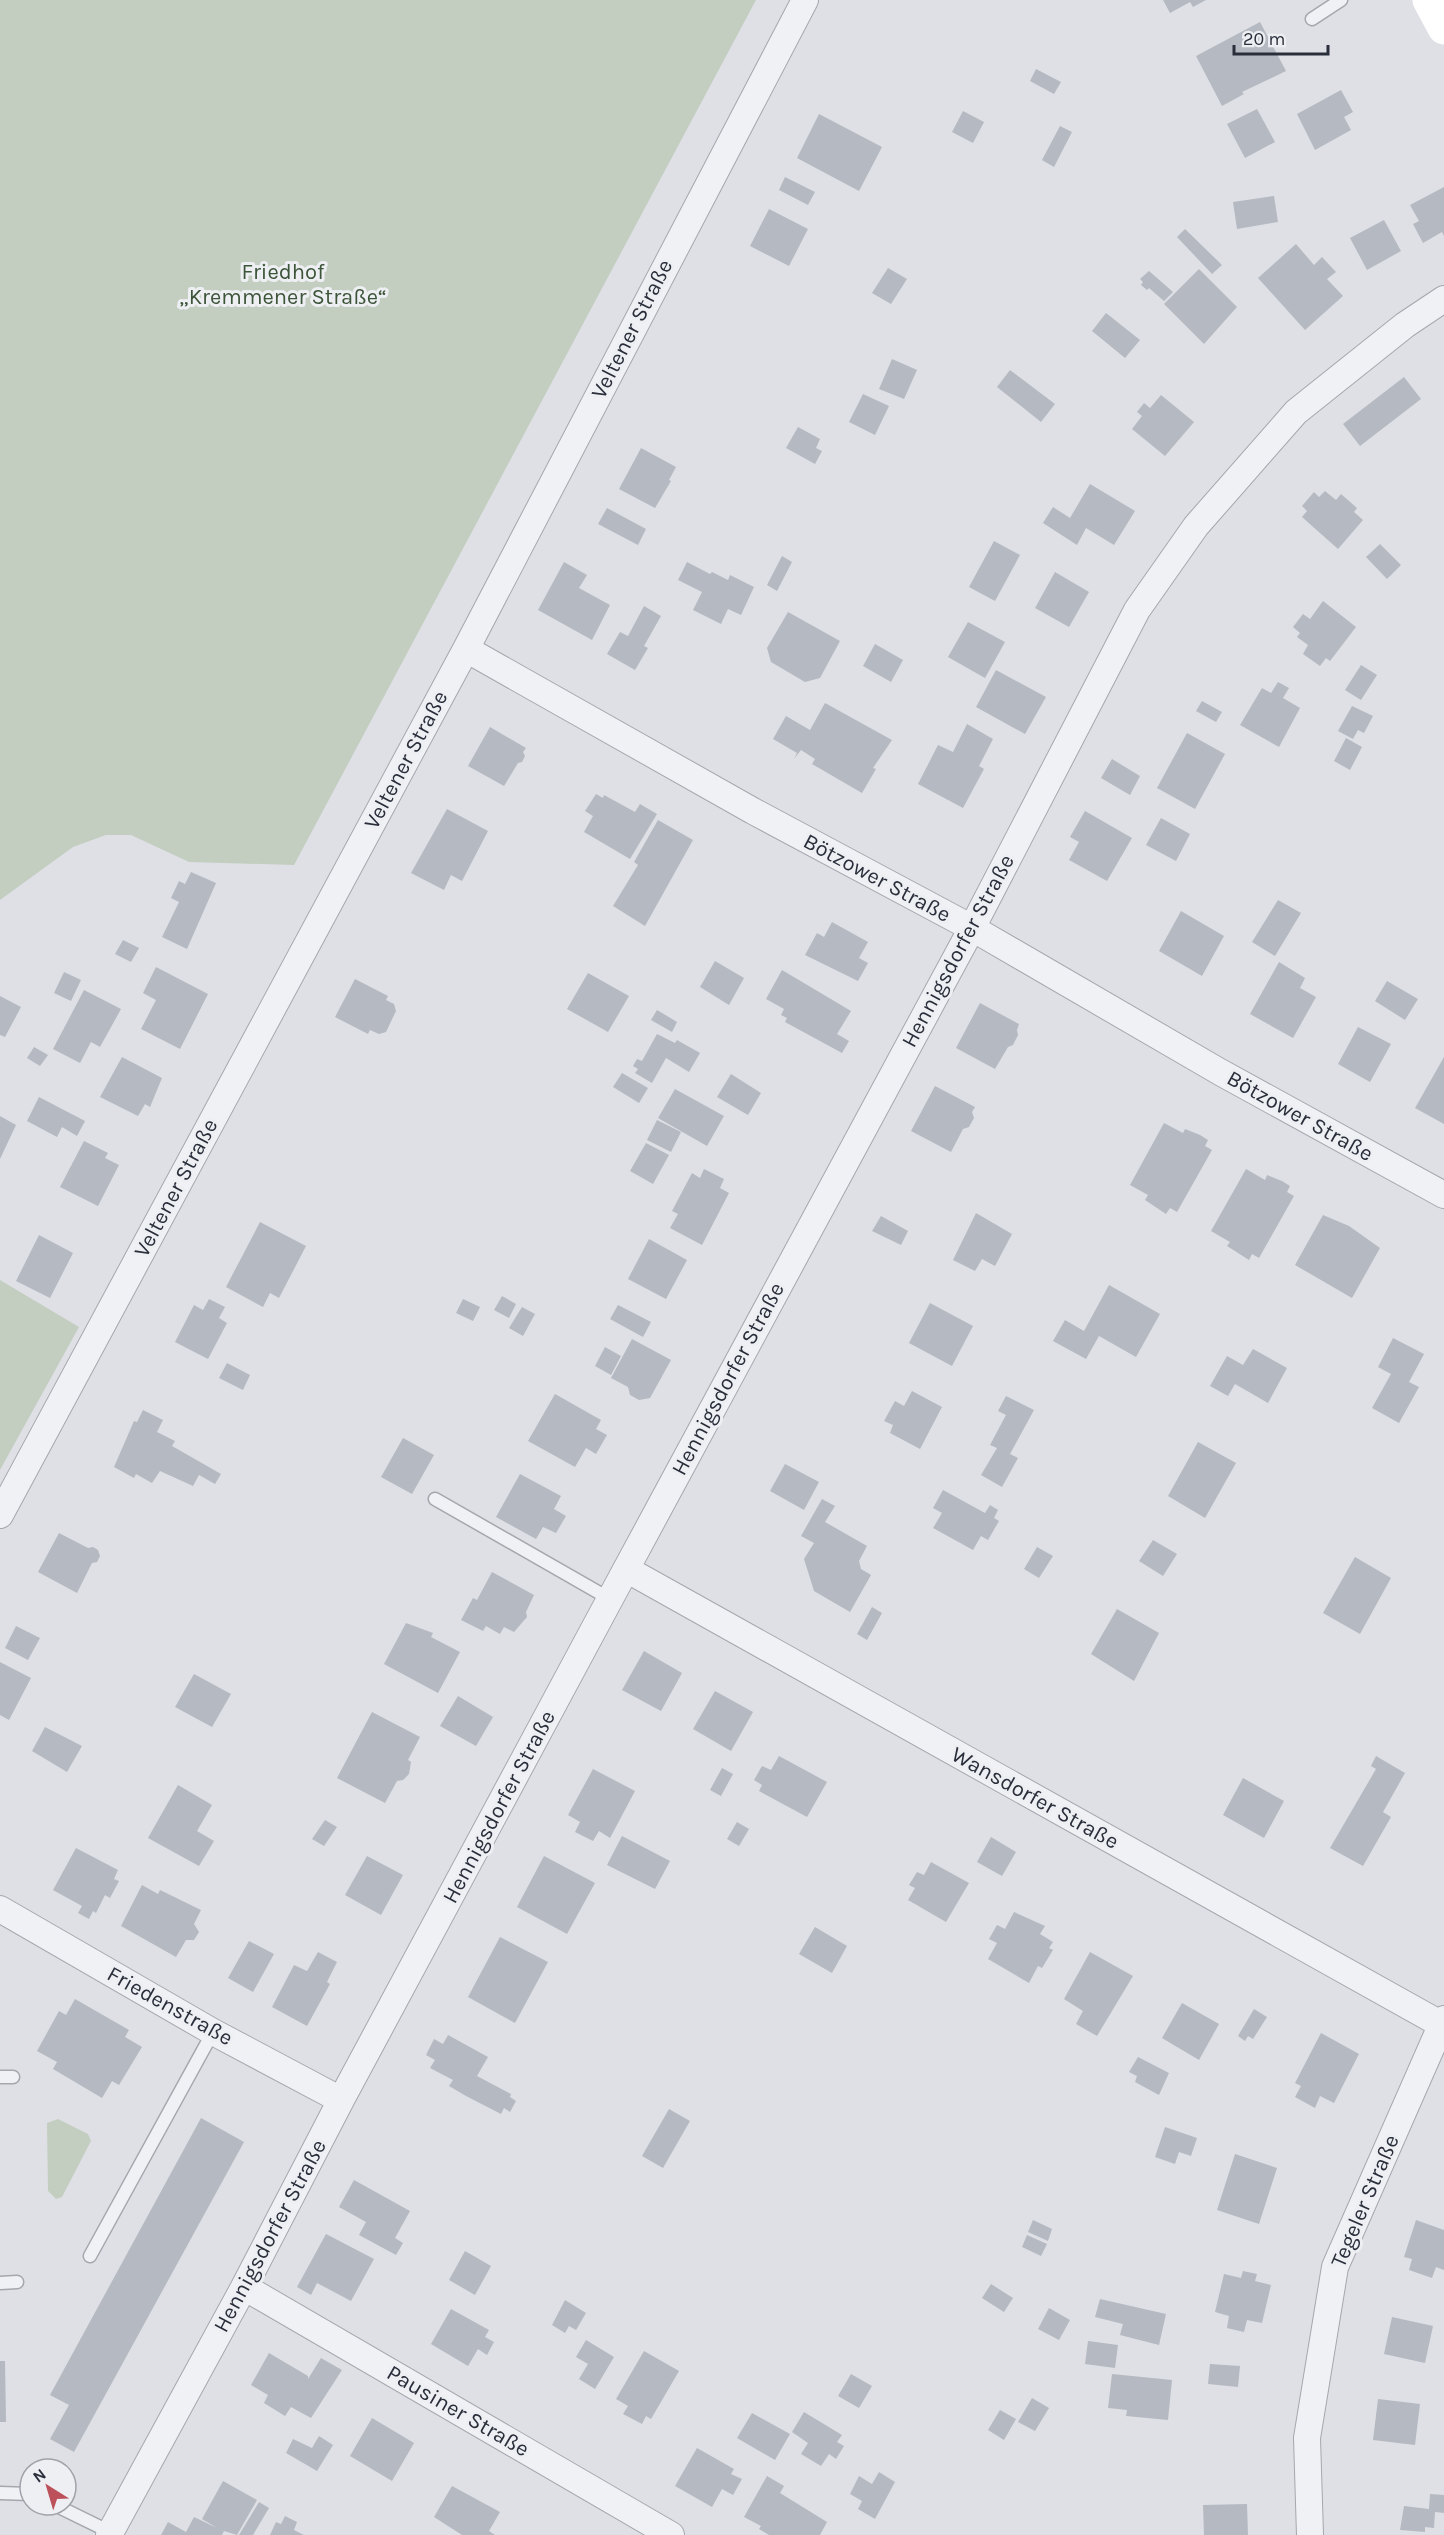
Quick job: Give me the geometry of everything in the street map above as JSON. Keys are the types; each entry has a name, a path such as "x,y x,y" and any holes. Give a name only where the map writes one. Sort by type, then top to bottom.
{"main road":[{"path":"1429,0 1444,28"}],"street":[{"name":"Veltener Straße","path":"0,1515 466,649 805,0"},
{"name":"Hennigsdorfer Straße","path":"109,2533 244,2287 341,2100 609,1599 972,928 1137,610 1196,526 1296,412 1405,324 1444,300"},
{"name":"Bötzower Straße","path":"466,649 753,811 972,928 1220,1072 1444,1196"},
{"name":"Wansdorfer Straße","path":"626,1569 1443,2023"},
{"name":"Friedenstraße","path":"0,1909 213,2032 341,2100"},
{"name":"Tegeler Straße","path":"1310,2535 1307,2438 1335,2267 1443,2023"},
{"name":"Pausiner Straße","path":"244,2287 671,2535"}],"lane":[{"path":"1312,19 1341,0"},
{"path":"435,1499 609,1599"},
{"path":"90,2256 213,2032"},
{"path":"0,2283 17,2282"},
{"path":"0,2493 18,2494"},
{"path":"78,2517 109,2533"}],"green space":[{"name":"Friedhof „Kremmener Straße“","path":"0,0 756,0 294,865 189,862 131,835 106,835 73,847 0,900"},
{"path":"0,1280 79,1327 0,1470"},
{"path":"58,2119 88,2134 91,2141 62,2197 56,2199 48,2191 47,2123"}],"building":[{"path":"1163,0 1206,0 1193,7 1190,2 1170,13"},
{"path":"1260,22 1286,71 1242,92 1244,94 1222,106 1196,56"},
{"path":"1036,69 1061,82 1054,94 1030,81"},
{"path":"1341,90 1353,112 1344,117 1351,130 1315,150 1297,114"},
{"path":"1257,109 1275,142 1245,158 1227,124"},
{"path":"963,111 984,122 973,143 952,132"},
{"path":"819,114 882,147 859,191 797,158"},
{"path":"1060,126 1072,132 1054,167 1042,160"},
{"path":"785,177 815,192 808,205 779,190"},
{"path":"1444,187 1444,236 1442,232 1423,243 1413,224 1419,221 1410,205"},
{"path":"1274,196 1278,222 1237,229 1233,202"},
{"path":"769,209 808,229 789,266 750,246"},
{"path":"1384,220 1401,251 1367,270 1350,238"},
{"path":"1185,229 1222,265 1212,274 1177,237"},
{"path":"1296,244 1314,265 1322,257 1336,272 1327,279 1343,296 1305,330 1258,278"},
{"path":"888,268 907,279 891,304 872,293"},
{"path":"1199,269 1237,307 1204,344 1164,304"},
{"path":"1149,271 1173,292 1164,301 1149,288 1147,290 1141,285 1143,282 1140,279"},
{"path":"1106,313 1140,340 1125,358 1092,331"},
{"path":"892,359 917,370 904,399 879,389"},
{"path":"1010,370 1055,404 1041,422 997,387"},
{"path":"1404,377 1421,399 1360,446 1343,424"},
{"path":"863,394 889,406 875,435 849,422"},
{"path":"1161,395 1194,422 1165,456 1132,429 1142,416 1137,412 1144,403 1150,408"},
{"path":"798,427 820,439 816,448 822,451 815,464 786,448"},
{"path":"641,448 676,467 669,480 671,481 655,508 619,489"},
{"path":"1090,484 1135,511 1114,545 1086,528 1077,545 1043,523 1053,507 1070,518"},
{"path":"1325,491 1336,500 1341,494 1357,508 1354,512 1363,520 1338,549 1302,517 1307,511 1302,506 1314,492 1319,497"},
{"path":"607,508 646,529 638,545 598,524"},
{"path":"994,541 1020,555 995,601 969,587"},
{"path":"1380,544 1401,565 1387,579 1366,557"},
{"path":"782,556 792,562 777,591 767,585"},
{"path":"564,562 587,575 579,588 610,605 592,640 538,610"},
{"path":"687,562 710,574 712,572 728,580 730,575 754,587 741,615 728,609 721,624 693,610 702,592 678,580"},
{"path":"1055,572 1089,592 1069,627 1035,608"},
{"path":"1323,601 1356,627 1330,661 1326,658 1320,666 1303,654 1308,645 1297,637 1300,633 1293,627 1303,614 1310,619"},
{"path":"644,606 661,616 644,646 648,648 635,670 607,654 620,632 628,636"},
{"path":"788,612 840,641 820,678 805,682 771,662 767,648"},
{"path":"968,622 1005,642 985,678 948,657"},
{"path":"875,644 903,660 891,682 863,666"},
{"path":"1361,665 1377,675 1361,700 1345,690"},
{"path":"996,670 1046,697 1025,734 976,707"},
{"path":"1278,682 1289,688 1283,698 1300,708 1279,747 1240,725 1262,688 1271,693"},
{"path":"1202,701 1222,712 1216,722 1196,711"},
{"path":"825,703 892,740 873,768 876,769 862,793 812,764 815,759 801,750 794,759 797,753 773,739 786,716 810,730"},
{"path":"1352,706 1373,716 1364,733 1358,730 1353,739 1338,731"},
{"path":"967,724 993,739 979,766 984,769 963,808 918,784 938,745 953,752"},
{"path":"490,727 526,748 522,762 518,763 504,786 468,766"},
{"path":"1187,733 1225,754 1195,809 1157,788"},
{"path":"1346,738 1362,747 1350,770 1334,761"},
{"path":"1112,759 1140,776 1130,795 1101,778"},
{"path":"596,794 603,798 604,795 635,812 640,804 657,814 630,859 584,832 593,816 585,811"},
{"path":"447,809 488,831 462,881 451,875 444,890 411,873"},
{"path":"1085,811 1132,838 1107,881 1069,860 1079,842 1070,837"},
{"path":"1161,818 1190,834 1176,861 1146,845"},
{"path":"658,820 693,840 645,926 613,906 638,865 634,862"},
{"path":"191,872 216,883 187,949 162,937 179,902 171,898 179,881 185,884"},
{"path":"1278,900 1301,913 1275,956 1252,942"},
{"path":"1181,911 1224,936 1202,976 1159,951"},
{"path":"832,922 868,942 859,958 868,963 858,981 805,955 817,933 824,937"},
{"path":"123,940 139,948 131,962 115,954"},
{"path":"715,961 744,978 729,1005 700,987"},
{"path":"1279,962 1305,978 1300,988 1316,997 1293,1038 1250,1014"},
{"path":"156,967 208,994 180,1049 141,1029 156,1000 143,993"},
{"path":"782,970 851,1011 837,1034 849,1041 842,1053 785,1022 787,1018 781,1015 784,1009 766,999"},
{"path":"64,972 81,980 71,1001 54,993"},
{"path":"588,973 629,996 608,1032 567,1009"},
{"path":"355,979 388,996 386,1000 394,1004 396,1011 386,1032 379,1034 370,1030 368,1034 335,1017"},
{"path":"1387,981 1418,999 1405,1020 1375,1001"},
{"path":"84,990 121,1009 100,1047 91,1042 80,1063 53,1049"},
{"path":"0,996 21,1007 5,1037 0,1035"},
{"path":"980,1003 1019,1024 1018,1035 1013,1045 1008,1047 995,1069 956,1048"},
{"path":"657,1010 677,1022 672,1032 651,1020"},
{"path":"1358,1027 1391,1044 1370,1082 1338,1064"},
{"path":"657,1034 675,1043 677,1040 700,1053 689,1072 666,1058 652,1083 635,1073 638,1069 633,1066 637,1059 642,1061"},
{"path":"34,1047 48,1055 40,1066 27,1058"},
{"path":"122,1057 162,1078 150,1107 145,1104 138,1116 100,1097"},
{"path":"1444,1057 1444,1124 1415,1108"},
{"path":"622,1073 648,1088 639,1103 613,1087"},
{"path":"731,1074 761,1093 748,1115 717,1097"},
{"path":"935,1086 975,1107 972,1112 974,1118 969,1127 963,1129 951,1152 911,1131"},
{"path":"675,1089 724,1116 707,1146 658,1118"},
{"path":"39,1097 85,1121 77,1136 62,1127 57,1137 27,1121"},
{"path":"0,1116 16,1125 0,1159"},
{"path":"657,1120 681,1132 671,1152 647,1140"},
{"path":"1164,1123 1183,1133 1185,1129 1200,1135 1208,1140 1205,1146 1212,1150 1177,1212 1170,1208 1166,1214 1145,1200 1148,1195 1130,1185"},
{"path":"84,1141 108,1153 105,1158 119,1165 98,1206 60,1187"},
{"path":"646,1143 669,1155 653,1184 630,1171"},
{"path":"704,1169 724,1179 720,1188 729,1193 702,1245 670,1228 678,1214 672,1211 692,1173 700,1178"},
{"path":"1246,1169 1265,1180 1267,1175 1282,1181 1290,1186 1287,1192 1294,1196 1259,1258 1252,1254 1249,1260 1227,1246 1230,1242 1211,1231"},
{"path":"976,1213 1012,1234 995,1266 982,1259 975,1271 953,1260"},
{"path":"1323,1215 1349,1226 1380,1248 1352,1298 1295,1265"},
{"path":"881,1216 908,1231 901,1245 872,1231"},
{"path":"260,1222 306,1246 279,1298 270,1293 263,1307 226,1287"},
{"path":"39,1235 73,1253 50,1298 16,1281"},
{"path":"649,1239 687,1260 666,1299 628,1279"},
{"path":"1109,1285 1160,1314 1136,1357 1099,1336 1086,1359 1053,1341 1065,1320 1084,1331"},
{"path":"502,1296 516,1304 509,1318 494,1310"},
{"path":"209,1299 225,1307 219,1318 227,1323 208,1359 175,1342 194,1305 203,1310"},
{"path":"463,1299 480,1307 473,1321 456,1313"},
{"path":"930,1303 973,1326 952,1366 909,1343"},
{"path":"618,1305 651,1322 643,1337 610,1319"},
{"path":"522,1307 535,1314 523,1336 509,1328"},
{"path":"1393,1338 1424,1354 1409,1382 1419,1387 1399,1423 1372,1408 1391,1374 1378,1367"},
{"path":"632,1339 671,1360 650,1398 639,1400 630,1395 628,1387 611,1378"},
{"path":"605,1347 621,1356 611,1375 595,1366"},
{"path":"1253,1349 1287,1368 1268,1403 1235,1384 1228,1396 1210,1386 1227,1356 1243,1365"},
{"path":"227,1363 250,1375 243,1390 219,1378"},
{"path":"912,1391 942,1407 920,1449 890,1433 893,1425 884,1421 895,1401 904,1406"},
{"path":"555,1394 601,1420 596,1429 607,1435 596,1454 586,1448 575,1467 528,1441"},
{"path":"1006,1396 1034,1410 1010,1454 1018,1458 1002,1487 981,1475 997,1448 990,1445 1006,1415 998,1411"},
{"path":"143,1410 163,1420 157,1432 175,1441 172,1446 221,1474 215,1484 199,1475 193,1486 160,1471 152,1483 136,1474 134,1478 114,1467 134,1421 137,1422"},
{"path":"403,1438 434,1455 412,1494 381,1477"},
{"path":"1198,1442 1236,1463 1205,1518 1168,1496"},
{"path":"785,1464 819,1482 804,1510 770,1491"},
{"path":"520,1474 561,1496 554,1509 566,1516 556,1533 543,1527 536,1539 496,1517"},
{"path":"943,1490 985,1513 990,1505 998,1510 994,1518 999,1521 988,1540 981,1536 973,1550 933,1528 942,1513 933,1508"},
{"path":"822,1499 835,1506 825,1522 867,1546 859,1561 861,1569 871,1575 850,1612 814,1591 804,1559 814,1543 801,1536"},
{"path":"59,1533 88,1548 93,1547 98,1550 100,1556 97,1562 92,1563 77,1593 38,1572"},
{"path":"1153,1540 1177,1554 1163,1576 1139,1561"},
{"path":"1037,1547 1053,1556 1039,1578 1024,1569"},
{"path":"1355,1557 1391,1578 1360,1634 1323,1613"},
{"path":"492,1572 534,1595 526,1612 527,1617 514,1632 504,1627 500,1634 486,1626 483,1631 461,1620 473,1598 477,1600"},
{"path":"872,1607 882,1613 867,1640 857,1634"},
{"path":"1117,1609 1159,1633 1134,1681 1091,1654"},
{"path":"406,1623 433,1633 431,1637 460,1652 438,1693 384,1664"},
{"path":"16,1626 40,1638 28,1660 5,1648"},
{"path":"644,1651 682,1673 661,1711 622,1690"},
{"path":"0,1662 31,1678 9,1720 0,1715"},
{"path":"194,1674 231,1694 212,1727 175,1707"},
{"path":"715,1691 753,1712 731,1751 693,1729"},
{"path":"458,1696 493,1717 476,1746 440,1726"},
{"path":"372,1712 420,1737 408,1760 411,1762 409,1774 403,1780 397,1781 385,1803 337,1778"},
{"path":"45,1727 82,1746 67,1772 32,1751"},
{"path":"779,1756 827,1782 807,1817 759,1791 762,1785 754,1780 762,1766 771,1770"},
{"path":"1376,1756 1405,1773 1383,1812 1391,1817 1363,1866 1330,1848 1376,1769 1371,1766"},
{"path":"722,1768 733,1774 721,1796 710,1790"},
{"path":"593,1769 635,1791 610,1838 599,1831 593,1841 575,1832 580,1822 568,1815"},
{"path":"1243,1778 1284,1801 1264,1838 1223,1815"},
{"path":"178,1785 212,1805 197,1831 214,1841 199,1866 148,1838"},
{"path":"325,1820 337,1827 324,1846 312,1839"},
{"path":"737,1822 749,1829 739,1846 727,1839"},
{"path":"622,1836 670,1861 655,1889 607,1865"},
{"path":"991,1837 1016,1852 1002,1876 977,1862"},
{"path":"76,1848 118,1870 114,1879 119,1881 110,1898 105,1895 96,1913 93,1911 89,1919 78,1913 82,1906 53,1890"},
{"path":"367,1856 403,1875 381,1915 345,1895"},
{"path":"544,1856 595,1883 567,1934 517,1907"},
{"path":"931,1862 969,1883 946,1922 908,1900 915,1888 909,1885 917,1872 924,1875"},
{"path":"142,1885 158,1894 160,1890 201,1910 194,1924 199,1932 194,1940 186,1940 176,1957 121,1926"},
{"path":"1014,1912 1045,1926 1040,1934 1053,1942 1049,1948 1053,1950 1042,1968 1038,1966 1029,1983 988,1959 997,1943 989,1939 997,1925 1005,1929"},
{"path":"815,1927 847,1946 832,1973 799,1954"},
{"path":"500,1937 548,1962 515,2023 468,1997"},
{"path":"249,1941 274,1954 253,1992 228,1978"},
{"path":"318,1952 337,1962 327,1982 330,1984 307,2026 272,2007 294,1965 307,1971"},
{"path":"1090,1952 1133,1976 1097,2036 1076,2024 1083,2011 1064,1999"},
{"path":"75,1999 129,2030 125,2037 142,2047 119,2085 112,2081 102,2098 53,2069 57,2062 37,2051 59,2011 66,2015"},
{"path":"1182,2003 1219,2024 1199,2060 1162,2038"},
{"path":"1254,2009 1267,2017 1253,2039 1248,2036 1245,2041 1238,2036"},
{"path":"1321,2033 1359,2054 1334,2103 1320,2096 1315,2108 1295,2097 1301,2086 1295,2083"},
{"path":"448,2035 488,2057 477,2076 511,2094 510,2097 516,2101 510,2112 504,2108 501,2114 466,2096 449,2086 453,2080 430,2068 435,2060 426,2055 434,2039 443,2044"},
{"path":"1138,2057 1169,2073 1159,2095 1135,2082 1137,2076 1129,2072"},
{"path":"669,2109 690,2121 663,2168 642,2156"},
{"path":"201,2118 244,2142 74,2452 50,2439 69,2405 50,2395"},
{"path":"1165,2127 1197,2138 1191,2156 1179,2152 1175,2164 1155,2157"},
{"path":"1235,2154 1277,2168 1259,2224 1217,2210"},
{"path":"354,2180 410,2211 395,2238 403,2243 396,2255 359,2235 366,2222 339,2207"},
{"path":"1033,2220 1052,2229 1048,2241 1028,2232"},
{"path":"1416,2220 1444,2230 1444,2270 1436,2267 1432,2278 1409,2270 1412,2259 1404,2257"},
{"path":"326,2234 374,2259 351,2301 317,2283 311,2295 297,2287"},
{"path":"1027,2235 1047,2244 1041,2256 1022,2247"},
{"path":"465,2251 491,2266 475,2295 449,2280"},
{"path":"1243,2271 1257,2274 1255,2281 1271,2285 1262,2323 1247,2320 1244,2332 1227,2328 1229,2316 1215,2312 1224,2274 1241,2278"},
{"path":"991,2284 1013,2298 1004,2312 982,2298"},
{"path":"1100,2299 1166,2314 1159,2345 1120,2335 1123,2324 1095,2317"},
{"path":"565,2300 586,2313 576,2330 569,2326 565,2333 552,2325"},
{"path":"1049,2308 1070,2320 1059,2340 1038,2329"},
{"path":"451,2309 489,2330 485,2337 494,2342 487,2355 478,2349 468,2366 431,2344"},
{"path":"1392,2317 1433,2326 1425,2363 1384,2354"},
{"path":"586,2340 614,2357 595,2389 579,2379 588,2364 576,2357"},
{"path":"1088,2341 1118,2345 1115,2368 1085,2364"},
{"path":"644,2351 679,2371 651,2419 646,2416 642,2424 623,2414 628,2406 616,2399"},
{"path":"269,2353 308,2376 308,2379 321,2358 342,2370 311,2418 291,2407 285,2416 264,2403 268,2395 251,2385"},
{"path":"0,2361 5,2361 6,2422 0,2422"},
{"path":"1210,2364 1240,2366 1238,2387 1208,2384"},
{"path":"851,2374 872,2386 859,2408 838,2396"},
{"path":"1112,2374 1172,2380 1168,2420 1126,2416 1127,2410 1108,2408"},
{"path":"1032,2398 1049,2408 1035,2431 1018,2422"},
{"path":"1378,2399 1420,2404 1415,2445 1373,2440"},
{"path":"1000,2410 1016,2419 1004,2440 988,2430"},
{"path":"804,2412 842,2435 837,2442 844,2446 836,2459 829,2454 821,2466 801,2454 808,2443 792,2432"},
{"path":"752,2413 790,2434 775,2460 737,2438"},
{"path":"372,2418 414,2443 392,2481 350,2456"},
{"path":"319,2436 333,2445 317,2471 286,2453 293,2439 312,2448"},
{"path":"697,2448 734,2469 731,2474 742,2479 733,2495 722,2489 712,2507 675,2486"},
{"path":"879,2472 895,2482 875,2519 858,2509 862,2501 850,2494 859,2476 872,2484"},
{"path":"767,2476 784,2486 780,2493 827,2522 820,2535 769,2535 759,2529 761,2526 744,2517"},
{"path":"223,2481 257,2500 237,2535 224,2531 222,2535 161,2535 168,2522 186,2532 194,2517 217,2528 202,2519"},
{"path":"452,2486 500,2512 489,2531 495,2535 462,2535 434,2517"},
{"path":"1430,2494 1444,2495 1444,2513 1435,2512 1434,2528 1425,2527 1425,2532 1400,2530 1404,2506 1429,2509"},
{"path":"259,2502 269,2508 253,2535 239,2535"},
{"path":"1247,2504 1248,2535 1204,2535 1203,2505"},
{"path":"285,2516 297,2522 294,2530 304,2535 270,2535 276,2522 281,2524"}]}
